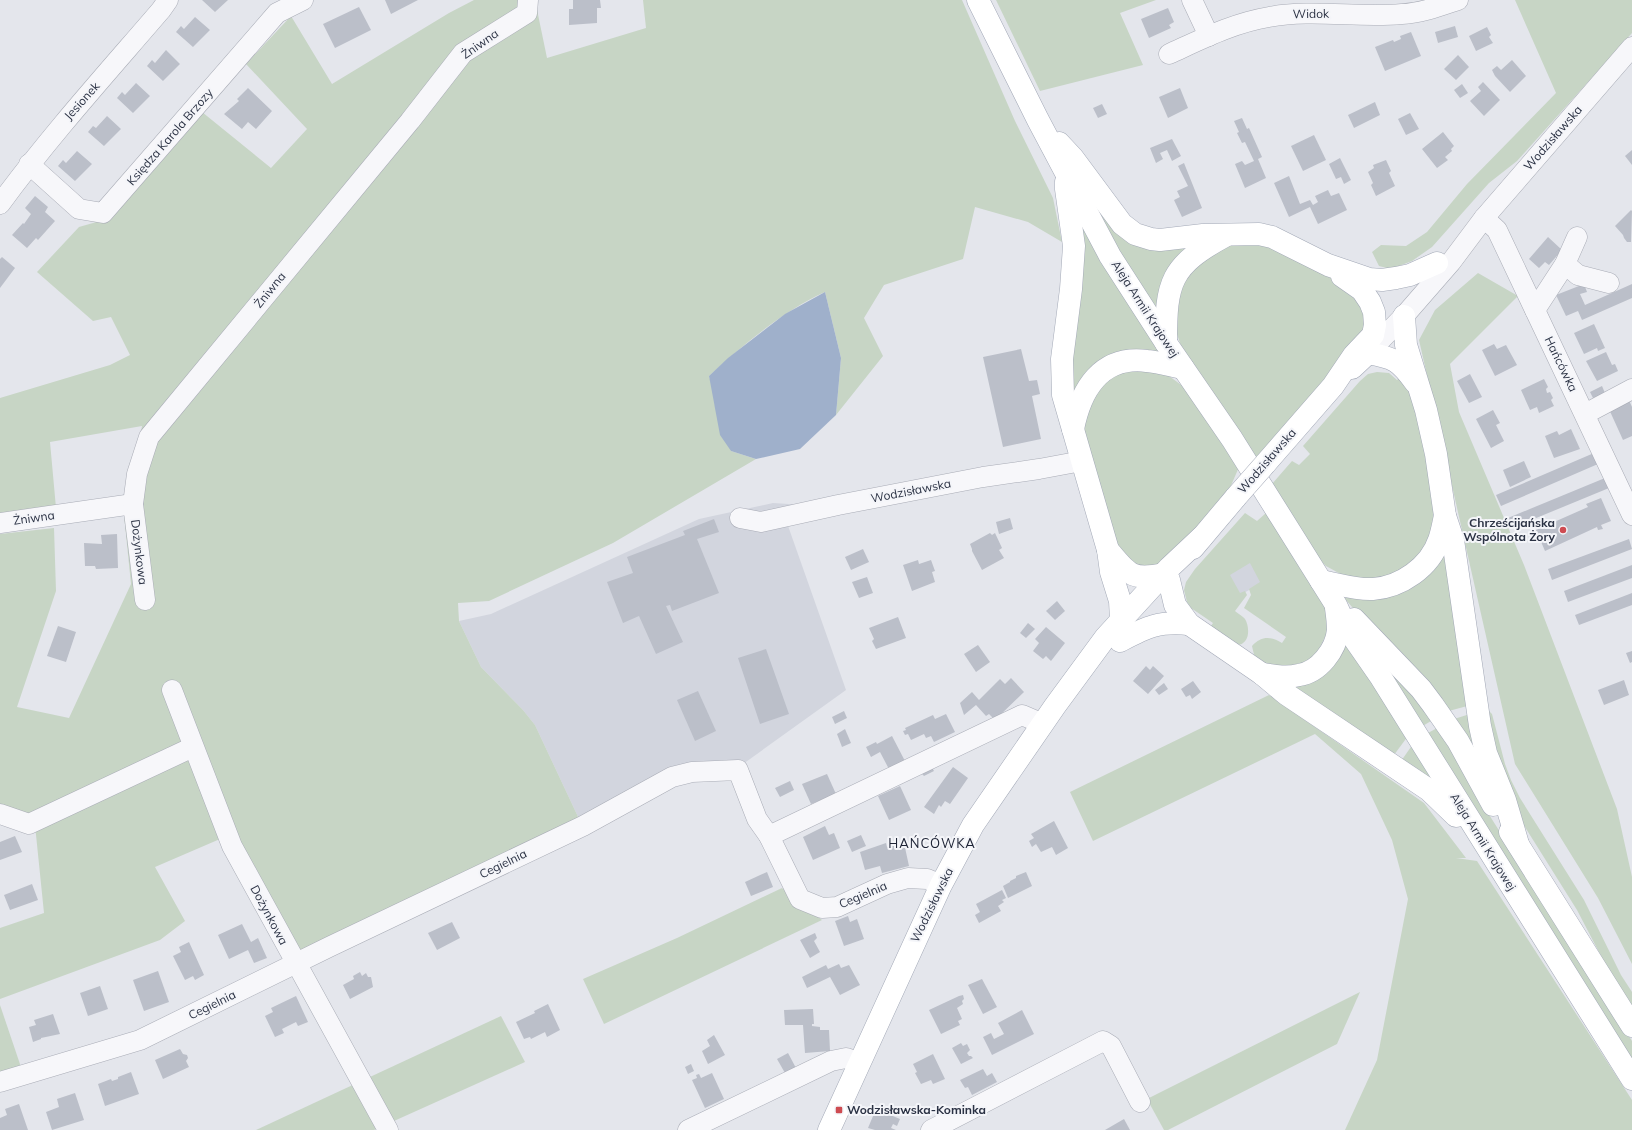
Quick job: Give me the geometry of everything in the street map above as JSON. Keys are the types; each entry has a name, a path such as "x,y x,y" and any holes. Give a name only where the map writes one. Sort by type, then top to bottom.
{"main road":[{"name":"Aleja Armii Krajowej","path":"978,0 1066,175 1110,256 1166,343 1232,439 1336,605 1346,627 1380,676 1632,1079"},
{"path":"1038,120 1073,158 1122,224 1135,234 1160,240 1203,235 1227,235 1242,233 1265,235 1328,265 1369,279 1382,280 1410,275 1437,263"},
{"path":"1066,175 1066,189 1074,246 1071,289 1062,359 1063,395 1108,550 1111,572 1120,601 1120,630 1168,622 1189,624"},
{"path":"1166,343 1168,300 1172,282 1182,266 1196,253 1227,235"},
{"path":"1328,265 1362,290 1370,302 1374,312 1375,325 1371,344 1405,368 1418,386"},
{"path":"1404,316 1406,345 1426,410 1436,454 1445,516 1453,540 1480,726 1486,754 1504,800 1518,844"},
{"name":"Wodzisławska","path":"829,1130 940,885 960,847 984,808 1039,731 1061,711 1120,630 1371,344"},
{"path":"1073,430 1076,411 1082,397 1090,384 1099,374 1112,365 1126,362 1147,361 1183,368"},
{"path":"1321,581 1357,588 1373,589 1390,586 1405,580 1419,570 1435,550 1440,540 1445,516"},
{"path":"1108,550 1125,571 1145,577 1166,577 1175,605 1189,624 1262,674 1286,694 1429,790 1483,842"},
{"name":"Aleja Armii Krajowej","path":"1336,605 1362,627 1421,689 1433,705 1458,741 1494,807 1632,1026"},
{"path":"1262,674 1278,677 1301,675 1314,669 1326,658 1334,645 1338,631 1336,605"}],"street":[{"name":"Jesionek","path":"0,204 29,164 64,121 161,10 168,0"},
{"name":"Księdza Karola Brzozy","path":"29,164 79,209 103,213 277,13 303,0"},
{"name":"Żniwna","path":"0,523 133,504 137,474 149,437 410,121 464,53 527,13 528,0"},
{"path":"1192,0 1209,36"},
{"name":"Widok","path":"1169,54 1232,26 1269,16 1298,14 1336,7 1401,14 1414,6 1434,9 1458,0"},
{"name":"Wodzisławska","path":"1371,344 1404,316 1451,262 1480,223 1632,47"},
{"name":"Wodzisławska","path":"1371,344 1437,263 1480,223"},
{"name":"Hańcówka","path":"1480,223 1497,230 1632,515"},
{"path":"1535,310 1564,264 1577,237"},
{"path":"1564,264 1578,275 1609,283"},
{"path":"1585,414 1632,388"},
{"name":"Wodzisławska","path":"740,518 761,522 838,505 983,477 1082,461"},
{"name":"Dożynkowa","path":"133,504 145,600"},
{"name":"Dożynkowa","path":"172,690 232,846 388,1130"},
{"path":"768,836 1022,715 1039,731"},
{"path":"0,814 29,824 194,747"},
{"name":"Cegielnia","path":"0,1082 140,1040 583,826 672,777 692,772 738,770 757,819 768,836 800,899 822,908 837,907 887,884 908,878 927,879 940,885"},
{"path":"931,1130 1103,1041 1111,1046 1140,1102"},
{"path":"688,1130 831,1061 846,1058 860,1063"}],"shaded area":[{"path":"773,503 851,508 787,523 846,690 743,764 684,769 580,821 535,725 523,710 481,667 459,621 491,614 699,519"},
{"path":"1250,561 1262,583 1240,595 1228,574"}],"green space":[{"path":"474,0 535,0 547,58 646,28 643,0 962,0 1015,121 1053,198 1062,242 1028,222 975,207 963,259 884,285 864,318 883,356 836,415 841,358 825,292 809,300 764,330 709,376 731,451 756,459 613,543 489,601 458,603 459,621 481,667 523,710 535,725 580,821 288,958 220,839 155,867 185,921 160,940 0,999 0,928 44,913 35,825 0,807 0,534 54,528 56,591 17,707 69,718 131,584 124,515 142,426 50,442 56,508 0,516 0,398 110,365 130,355 111,317 93,321 37,272 79,227 107,219 202,112 271,168 307,129 246,64 291,16 332,84 449,13"},
{"path":"996,0 1156,0 1120,13 1143,65 1040,91"},
{"path":"1515,0 1632,0 1632,33 1517,161 1489,183 1432,247 1412,261 1391,269 1379,266 1372,252 1381,245 1406,246 1427,232 1467,184 1556,93"},
{"path":"1105,212 1187,247 1157,310 1098,217"},
{"path":"1084,225 1160,352 1134,350 1086,372 1072,394 1077,227"},
{"path":"1244,242 1272,246 1353,288 1366,315 1363,338 1257,458 1181,346 1176,331 1177,304 1185,281 1196,266 1230,245"},
{"path":"1478,273 1518,296 1450,364 1459,412 1524,565 1617,809 1632,877 1632,964 1598,898 1515,764 1419,340 1435,310"},
{"path":"1141,369 1169,376 1188,390 1239,467 1230,488 1173,557 1163,565 1144,569 1119,553 1084,433 1084,424 1095,392 1113,377 1128,370"},
{"path":"1377,372 1389,373 1397,380 1403,374 1420,422 1434,510 1433,529 1428,542 1418,557 1393,575 1379,579 1346,577 1326,566 1320,560 1272,484 1292,461 1299,465 1310,454 1303,446 1360,381 1368,374"},
{"path":"1245,513 1257,521 1266,513 1326,606 1327,633 1318,651 1308,661 1297,666 1274,668 1255,659 1252,646 1259,640 1270,638 1282,643 1286,637 1244,608 1251,595 1249,589 1260,582 1250,563 1230,575 1240,593 1245,591 1247,595 1235,611 1244,618 1247,625 1248,635 1242,644 1234,646 1209,629 1213,623 1191,608 1187,602 1184,590 1186,582 1195,569"},
{"path":"1444,551 1471,705 1445,712 1345,599 1346,596"},
{"path":"1353,626 1436,718 1421,727"},
{"path":"1344,642 1408,736 1391,759 1290,687"},
{"path":"1269,695 1424,803 1466,858 1456,858 1477,861 1632,1100 1632,1130 1345,1130 1377,1060 1408,899 1392,840 1361,774 1315,734 1093,841 1070,792"},
{"path":"1488,710 1492,714 1505,764 1511,780 1520,798 1584,900 1621,975 1632,992 1632,1010 1612,977 1577,910 1523,824 1496,769"},
{"path":"1473,713 1487,771 1451,720"},
{"path":"1441,726 1488,813 1632,1041 1632,1065 1426,734"},
{"path":"1413,744 1439,787 1399,764"},
{"path":"782,888 822,920 604,1024 583,979 677,938"},
{"path":"1360,992 1337,1044 1168,1130 1164,1130 1147,1099"},
{"path":"0,1005 22,1070 0,1076"},
{"path":"501,1016 525,1062 374,1130 256,1130"}],"water":[{"path":"825,292 841,358 836,415 800,449 756,459 731,451 720,435 709,376 728,358 785,314"}],"building":[{"path":"202,0 228,0 215,12"},
{"path":"385,0 418,0 391,14"},
{"path":"573,0 600,0 601,8 597,8 597,23 569,25 569,9 573,9"},
{"path":"359,7 371,30 335,48 323,24"},
{"path":"1168,8 1174,22 1169,25 1171,28 1149,38 1141,19"},
{"path":"195,17 210,30 193,47 176,32 181,26 184,29"},
{"path":"1455,26 1458,37 1438,43 1435,32"},
{"path":"1487,27 1491,35 1489,37 1493,43 1476,51 1469,36"},
{"path":"1411,32 1421,56 1385,71 1375,47 1393,40 1394,42 1401,39 1400,36"},
{"path":"166,50 180,64 163,81 147,66 152,60 155,63"},
{"path":"1458,55 1469,67 1456,80 1444,69"},
{"path":"1512,60 1526,76 1510,92 1495,76 1492,70 1497,66 1501,70"},
{"path":"1483,82 1500,100 1484,116 1470,101 1481,91 1478,87"},
{"path":"136,83 150,96 133,113 117,98 122,92 125,95"},
{"path":"1462,84 1468,93 1460,98 1454,90"},
{"path":"248,88 272,111 256,129 248,122 242,129 224,114 239,101 237,99"},
{"path":"1180,88 1188,108 1168,118 1159,97"},
{"path":"1375,102 1380,115 1354,128 1348,115"},
{"path":"1102,104 1107,114 1098,118 1093,108"},
{"path":"1410,113 1419,129 1406,135 1398,119"},
{"path":"107,116 121,129 104,146 88,132 93,126 96,128"},
{"path":"1242,118 1247,129 1249,128 1262,157 1258,159 1266,178 1245,188 1235,164 1242,161 1245,165 1254,161 1245,142 1242,143 1237,133 1239,132 1234,121"},
{"path":"1443,132 1454,146 1451,149 1452,151 1445,157 1448,160 1437,168 1422,149"},
{"path":"1314,135 1326,160 1303,171 1291,146"},
{"path":"1172,139 1181,156 1172,161 1167,150 1160,153 1163,159 1156,163 1150,148"},
{"path":"1632,150 1632,165 1625,156"},
{"path":"77,151 92,164 75,181 58,166 63,160 66,163"},
{"path":"1340,158 1351,180 1344,184 1341,177 1336,179 1329,164"},
{"path":"1386,160 1391,171 1389,173 1395,186 1376,196 1371,185 1373,183 1368,172 1374,168 1373,165"},
{"path":"1184,163 1202,208 1182,217 1174,200 1180,197 1177,191 1188,186 1178,166"},
{"path":"1289,176 1300,204 1310,200 1313,205 1318,202 1315,196 1328,190 1331,196 1339,193 1347,210 1318,224 1310,207 1289,217 1274,183"},
{"path":"35,196 48,207 45,212 55,221 38,240 36,238 27,248 12,235 23,223 24,224 31,214 25,208"},
{"path":"1631,210 1631,242 1627,242 1615,226"},
{"path":"1548,237 1562,250 1549,265 1545,262 1539,268 1529,259"},
{"path":"2,257 15,268 0,288 0,259"},
{"path":"1584,284 1587,292 1580,294 1585,305 1632,284 1632,298 1582,320 1578,311 1566,316 1556,295"},
{"path":"1594,324 1605,348 1598,351 1597,348 1584,354 1574,333"},
{"path":"1494,344 1497,349 1506,345 1517,365 1495,376 1482,350"},
{"path":"1021,349 1029,381 1037,380 1040,394 1032,396 1041,439 1003,447 983,357"},
{"path":"1606,352 1612,365 1615,364 1618,371 1597,381 1586,361"},
{"path":"1470,374 1482,397 1469,403 1457,381"},
{"path":"1544,379 1548,387 1546,389 1547,393 1550,392 1553,398 1551,400 1554,406 1539,413 1537,407 1530,410 1521,390"},
{"path":"1602,386 1605,393 1593,398 1590,392"},
{"path":"1628,398 1632,407 1632,436 1623,440 1608,407"},
{"path":"1493,410 1500,423 1496,425 1504,441 1491,448 1476,419"},
{"path":"1571,429 1580,449 1554,458 1545,436 1557,431 1559,435"},
{"path":"1594,453 1598,464 1501,506 1496,495"},
{"path":"1524,461 1531,477 1510,487 1503,470"},
{"path":"1605,478 1609,488 1512,528 1508,518"},
{"name":"Chrześcijańska Wspólnota Żory","path":"1601,498 1611,521 1601,525 1603,529 1598,530 1597,527 1545,551 1536,530 1588,507 1586,504"},
{"path":"1010,518 1013,529 999,534 996,522"},
{"path":"714,519 719,532 697,539 719,593 672,611 670,605 666,606 683,642 656,654 639,616 623,623 607,582 633,573 627,557 685,535 683,531"},
{"path":"990,533 992,535 995,533 1002,548 999,550 1004,558 982,570 970,544"},
{"path":"117,534 118,568 96,569 95,566 85,566 84,543 102,544 101,535"},
{"path":"1629,539 1632,549 1552,580 1548,569"},
{"path":"863,549 869,562 851,570 845,557"},
{"path":"918,560 919,564 931,560 935,571 932,572 935,582 912,591 903,565"},
{"path":"1632,565 1632,578 1568,602 1564,591"},
{"path":"867,577 873,593 859,598 852,582"},
{"path":"1632,593 1632,605 1579,625 1575,615"},
{"path":"1057,601 1065,611 1055,620 1046,611"},
{"path":"898,617 906,638 876,649 872,641 874,639 869,628"},
{"path":"1028,623 1035,629 1026,638 1020,633"},
{"path":"58,626 76,632 66,662 47,656"},
{"path":"1046,627 1065,643 1051,661 1046,656 1043,659 1033,651 1039,643 1035,639"},
{"path":"978,645 990,662 976,672 964,654"},
{"path":"766,649 789,714 760,724 738,658"},
{"path":"1632,651 1632,662 1630,663 1626,653"},
{"path":"1146,666 1150,670 1153,666 1164,676 1148,694 1133,681"},
{"path":"1011,678 1024,692 995,720 989,714 986,716 976,705 964,715 960,703 972,692 979,700 1000,679 1005,684"},
{"path":"1624,680 1629,695 1604,705 1598,690"},
{"path":"1193,681 1201,692 1192,699 1190,695 1186,697 1181,689"},
{"path":"1164,683 1168,689 1159,695 1155,690"},
{"path":"698,691 716,731 695,741 677,700"},
{"path":"844,711 847,718 835,724 832,717"},
{"path":"946,714 955,732 934,742 931,736 926,738 924,734 911,740 908,734 905,735 903,731 906,730 905,728 933,715 935,719"},
{"path":"845,729 851,743 842,747 837,734"},
{"path":"892,736 906,763 890,771 880,752 871,757 866,747 876,742 877,744"},
{"path":"930,764 934,771 924,776 922,774"},
{"path":"953,767 968,778 950,804 945,801 941,807 939,805 934,814 924,807"},
{"path":"827,774 836,794 811,804 802,784"},
{"path":"790,781 794,790 780,797 775,788"},
{"path":"900,786 911,810 889,820 878,796"},
{"path":"1054,821 1068,848 1056,855 1052,847 1041,852 1036,844 1032,847 1029,841 1034,838 1031,834"},
{"path":"825,826 829,835 834,833 840,848 813,860 803,837"},
{"path":"861,835 866,846 852,852 847,841"},
{"path":"15,836 22,852 0,860 0,842"},
{"path":"886,843 887,847 904,843 909,866 882,873 880,866 865,870 860,852"},
{"path":"767,872 773,887 751,896 745,882"},
{"path":"1026,872 1032,886 1008,898 1003,886 1016,878 1016,876"},
{"path":"32,884 38,900 10,910 4,895"},
{"path":"1002,890 1006,898 1002,900 1004,902 998,906 1001,911 979,923 975,915 980,912 976,904"},
{"path":"848,916 850,922 857,919 864,939 844,946 835,921"},
{"path":"452,922 460,938 437,950 428,933"},
{"path":"242,924 251,942 258,938 267,958 254,963 248,950 229,959 218,935"},
{"path":"815,933 817,938 814,941 820,952 810,958 800,940"},
{"path":"189,942 204,975 195,980 193,976 185,980 173,956 181,952 179,947"},
{"path":"839,964 841,968 849,965 860,985 840,995 830,977 807,988 802,977 826,965 828,969"},
{"path":"158,971 169,1002 144,1011 133,980"},
{"path":"360,972 362,976 366,973 368,977 371,977 373,987 350,999 343,985 354,979 353,976"},
{"path":"982,979 997,1007 983,1014 968,985"},
{"path":"100,986 108,1009 88,1016 80,993"},
{"path":"963,995 963,1004 957,1008 962,1019 958,1021 960,1025 941,1034 929,1010"},
{"path":"296,996 308,1022 298,1026 296,1022 282,1029 284,1033 275,1037 265,1016 273,1012 271,1008"},
{"path":"548,1004 560,1030 547,1037 545,1032 531,1039 530,1037 524,1039 516,1022 535,1013 534,1011"},
{"path":"813,1009 814,1024 812,1024 812,1026 820,1027 820,1030 829,1030 830,1051 805,1053 803,1025 785,1025 784,1010"},
{"path":"1022,1010 1034,1034 992,1055 983,1037 991,1033 994,1039 1004,1034 998,1023"},
{"path":"53,1014 60,1034 41,1038 33,1042 29,1027 36,1025 34,1020"},
{"path":"714,1035 725,1055 708,1064 702,1051 710,1046 707,1040"},
{"path":"961,1043 963,1046 967,1044 970,1050 967,1053 973,1058 961,1064 952,1048"},
{"path":"180,1049 183,1054 187,1055 188,1058 186,1061 189,1067 163,1079 155,1060"},
{"path":"788,1053 796,1068 785,1073 777,1059"},
{"path":"933,1054 945,1079 933,1084 931,1080 921,1084 915,1073 917,1072 913,1064"},
{"path":"691,1064 694,1071 688,1074 685,1067"},
{"path":"983,1069 987,1076 992,1073 997,1082 972,1095 968,1087 965,1088 960,1080"},
{"path":"131,1072 139,1094 105,1106 98,1084 111,1079 112,1081 118,1079 118,1077"},
{"path":"712,1073 724,1099 705,1108 692,1080 697,1078 696,1075 699,1074 701,1078"},
{"path":"75,1093 84,1120 52,1130 46,1112 59,1107 57,1099"},
{"path":"19,1104 28,1130 0,1130 0,1118 7,1115 5,1109"},
{"path":"876,1109 900,1119 897,1126 893,1124 891,1128 896,1130 875,1130 868,1128"},
{"path":"1124,1119 1130,1130 1105,1130"}],"place":[{"name":"Chrześcijańska Wspólnota Żory","path":"1563,530"},
{"name":"Wodzisławska-Kominka","path":"839,1110"}],"district":[{"name":"HAŃCÓWKA","path":"932,843"}]}
